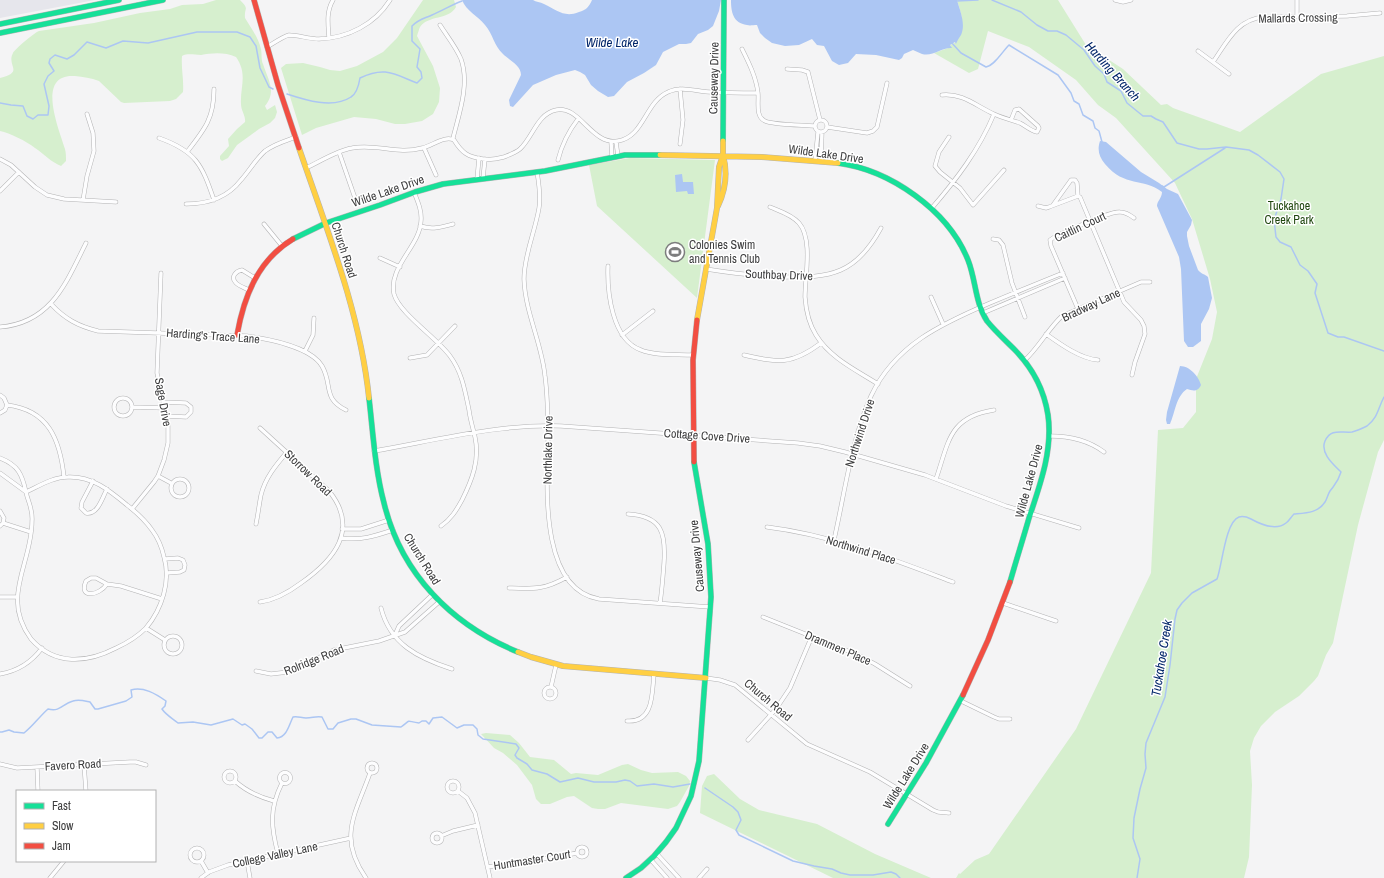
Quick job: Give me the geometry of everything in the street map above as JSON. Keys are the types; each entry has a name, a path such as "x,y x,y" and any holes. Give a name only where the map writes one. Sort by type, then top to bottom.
{"street":[{"path":"0,24 119,0"},
{"path":"0,33 163,0"},
{"name":"Church Road","path":"254,0 267,47 306,168 348,291 359,334 366,373 374,451 389,520 406,557 432,595 468,627 496,644 530,658 556,665 720,680 734,686 807,744 824,753 859,766 938,812 949,813"},
{"path":"329,38 328,15 333,0"},
{"path":"267,47 287,35 305,38 329,38 342,36 362,28 379,14 390,0"},
{"name":"Causeway Drive","path":"626,878 657,854 680,822 693,794 699,761 706,678 710,607 710,573 708,544 694,472 692,435 693,355 696,328 717,208 723,195 726,178 726,165 723,155 724,0"},
{"path":"1115,0 1123,2 1131,0"},
{"path":"1297,1 1297,17"},
{"name":"Mallards Crossing","path":"1213,62 1233,33 1248,20 1264,17 1347,16 1380,13"},
{"path":"440,25 456,50 464,72 462,97 453,138 463,152 479,158 500,158 517,151 530,137 542,118 551,111 560,109 564,110 578,119 599,137 611,142 616,142 634,134 654,104 664,94 671,91 680,89 694,89 713,92 758,93"},
{"path":"742,49 752,70 758,93 760,116 766,121 814,126 816,130 820,132"},
{"path":"1198,51 1230,74"},
{"path":"787,69 808,72 820,120 826,123 827,127"},
{"path":"827,127 867,133 873,131 877,127 887,82"},
{"path":"187,152 203,131 209,120 212,110 214,88"},
{"path":"680,89 684,120 680,144"},
{"path":"942,95 948,94 961,96 994,114 1021,124 1033,132 1037,132 1039,128 1019,109 1014,110 1011,120"},
{"path":"83,200 87,176 94,151 93,133 87,114"},
{"path":"931,209 977,149 994,114"},
{"path":"558,160 562,142 578,119"},
{"path":"814,126 816,122 820,120"},
{"path":"820,132 825,131 827,127"},
{"path":"815,161 820,132"},
{"path":"820,132 821,162"},
{"path":"186,204 214,200 224,195 242,180 256,159 266,150 296,137"},
{"path":"159,138 170,142 194,158 202,170 214,200"},
{"path":"306,168 339,152 358,147 401,151 424,148 453,138"},
{"path":"949,138 939,152 936,166 940,172 960,188 973,205 1004,170"},
{"path":"611,142 612,157"},
{"path":"616,142 618,156"},
{"path":"424,148 436,175"},
{"path":"339,152 356,201"},
{"name":"Wilde Lake Drive","path":"237,335 241,312 248,290 254,278 266,262 282,246 304,232 325,224 414,192 451,182 537,172 618,156 644,154 764,156 857,166 879,174 913,195 931,209 949,229 965,253 970,265 980,307 986,319 1025,360 1044,394 1049,417 1050,436 1047,455 1031,514 1003,603 982,656 961,701 936,746 888,824"},
{"path":"479,158 480,179"},
{"path":"0,159 11,165 35,188 47,195 64,199 116,202"},
{"path":"480,179 485,159"},
{"path":"0,191 19,172"},
{"name":"Northlake Drive","path":"537,172 540,194 539,209 526,261 524,279 526,300 544,366 548,425 547,498 549,526 557,555 567,577 576,589 594,598 710,607"},
{"path":"1053,205 1071,180 1075,180 1077,183 1078,196 1119,292 1125,304 1141,320 1145,330 1132,375"},
{"path":"414,192 422,216 420,226 395,275 394,293 401,308 451,357 462,380 474,433 476,456 472,478 452,517 441,526"},
{"path":"1038,206 1046,208 1078,196"},
{"path":"770,207 791,216 804,230 807,244 805,298 807,313 814,332 821,343 836,358 878,384"},
{"name":"Caitlin Court","path":"1078,309 1051,246 1050,240 1112,212 1119,211 1129,214 1134,218"},
{"path":"264,224 282,246"},
{"path":"420,226 435,229 453,224"},
{"name":"Southbay Drive","path":"706,269 756,276 806,277 828,275 848,266 865,253 881,228"},
{"path":"993,239 999,240 1003,245 1015,292 1026,317"},
{"path":"0,327 24,322 37,316 51,304 65,284 86,243"},
{"path":"380,258 400,267"},
{"path":"608,266 610,295 617,327 632,346 646,352 693,355"},
{"path":"248,290 236,283 234,275 238,271 242,270 254,278"},
{"name":"Northwind Drive","path":"834,540 852,454 864,415 878,384 889,368 907,348 943,324 1015,292 1063,273"},
{"name":"Sage Drive","path":"132,509 158,476 167,447 168,424 157,373 161,274"},
{"path":"983,313 1065,278"},
{"name":"Bradway Lane","path":"1025,360 1062,316 1142,282 1150,282"},
{"path":"931,297 943,324"},
{"name":"Harding's Trace Lane","path":"51,304 70,321 86,328 103,331 237,335 262,338 305,351 315,357 323,366 331,398 336,404 346,410"},
{"path":"622,335 653,311"},
{"path":"305,351 312,335 314,318"},
{"path":"410,358 427,355 455,326"},
{"path":"1046,334 1065,347 1088,358 1098,360"},
{"path":"744,355 776,361 788,360 806,354 821,343"},
{"path":"0,395 4,398 7,405 5,410 0,413"},
{"path":"123,398 130,401 133,407 130,414 124,417 117,414 114,408 116,401 123,398"},
{"path":"163,402 186,403 191,407 191,412 186,417 166,416"},
{"path":"7,405 17,406 32,413 50,430 58,444 64,477"},
{"path":"133,407 164,408"},
{"path":"936,479 949,441 958,426 974,415 994,410"},
{"name":"Cottage Cove Drive","path":"374,451 511,427 548,425 804,444 852,454 936,479 1006,506 1079,528"},
{"name":"Storrow Road","path":"260,428 332,495 340,510 342,529 337,549 310,578 276,598 260,602"},
{"path":"1050,436 1063,436 1082,440 1098,447 1104,452"},
{"path":"256,524 261,495 265,484 287,452"},
{"path":"0,458 9,463 18,471 24,481 26,492 32,512 31,532 17,582 16,598 21,623 32,639 52,654 67,659 90,659 105,654 146,628 155,615 162,598 167,573 165,559 159,542 152,529 132,509 107,489 93,482 78,478 64,477 47,482 26,492"},
{"path":"0,472 26,492"},
{"path":"158,476 171,483"},
{"path":"177,479 184,480 188,485 188,492 182,497 175,496 171,490 171,483 177,479"},
{"path":"93,482 81,504 82,510 86,513 95,511 107,489"},
{"path":"0,511 4,515 2,525 31,532"},
{"path":"628,514 637,514 650,519 659,527 662,533 665,545 660,604"},
{"path":"342,529 361,529 389,520"},
{"name":"Northwind Place","path":"767,527 834,540 888,557 953,582"},
{"path":"340,538 352,540 367,538 393,530"},
{"path":"165,559 178,558 183,560 185,565 184,570 180,572 167,573"},
{"path":"509,588 540,588 553,584 567,577"},
{"path":"107,584 102,591 94,594 88,593 84,588 86,581 91,578 100,580 107,584 121,586 162,598"},
{"path":"395,635 399,626 432,595"},
{"path":"0,597 16,598"},
{"name":"Rolridge Road","path":"256,671 270,674 288,672 334,650 379,641 405,632 439,602"},
{"path":"1003,603 1056,622"},
{"path":"381,608 386,624 403,645 417,655 452,669"},
{"name":"Drammen Place","path":"763,617 858,655 910,686"},
{"path":"146,628 165,640"},
{"path":"171,636 178,637 182,642 181,650 176,654 168,653 164,648 165,640 171,636"},
{"path":"748,740 770,715 790,688 812,636"},
{"path":"0,674 11,672 24,666 35,657 42,648"},
{"path":"552,687 556,665"},
{"path":"627,721 639,719 648,710 651,701 654,674"},
{"path":"961,701 999,720 1010,719"},
{"name":"Favero Road","path":"0,764 14,768 130,762 146,765"},
{"path":"84,765 86,790"},
{"path":"37,767 38,790"},
{"path":"366,878 355,858 351,838 354,813 370,773"},
{"path":"235,781 252,793 274,801"},
{"path":"278,854 272,826 274,801 282,783"},
{"path":"458,791 471,805 478,825 490,878"},
{"path":"441,836 447,832 478,825"},
{"name":"College Valley Lane","path":"201,878 220,867 351,838"},
{"name":"Huntmaster Court","path":"488,867 577,853"},
{"path":"657,854 679,878"},
{"path":"247,860 250,878"},
{"path":"651,860 667,878"},
{"path":"200,861 208,873"},
{"path":"50,878 63,862"},
{"path":"699,878 706,869"}],"shaded area":[{"path":"0,0 95,0 0,18"}],"green space":[{"path":"216,0 240,0 245,5 245,18 260,45 262,62 271,90 269,101 265,106 267,110 275,105 277,112 275,118 270,123 237,145 228,158 222,161 220,156 229,146 228,139 245,122 241,104 243,80 242,69 236,57 232,55 214,53 201,55 189,54 182,56 183,92 176,99 170,101 124,103 121,102 99,81 75,76 63,77 56,83 53,93 55,116 66,154 66,161 61,166 27,143 13,135 0,131 0,78 12,73 13,68 11,58 14,51 37,32 170,9 182,5 203,4"},
{"path":"423,0 454,0 456,7 449,14 424,23 420,27 417,36 433,66 440,88 439,102 433,114 422,121 405,124 395,124 376,119 354,117 316,128 302,135 281,68 286,64 303,63 340,71 357,66 383,52 397,38"},
{"name":"Tuckahoe Creek Park","path":"957,0 1058,0 1086,45 1123,69 1161,105 1167,104 1173,108 1240,132 1321,74 1384,56 1384,440 1378,452 1358,525 1333,643 1326,655 1318,676 1314,681 1299,696 1275,712 1261,726 1254,738 1250,751 1252,785 1249,857 1244,878 956,878 959,873 960,874 975,860 989,854 1076,729 1151,573 1158,430 1183,428 1196,412 1196,379 1212,339 1217,312 1210,279 1192,219 1175,183 1116,118 1098,105 1076,80 1029,47 988,31 978,69 969,73 934,53 951,47 950,45 956,42 959,36 962,21"},
{"name":"Colonies Swim and Tennis Club","path":"630,158 715,160 697,298 597,206 589,165"},
{"path":"481,734 510,735 519,743 530,757 554,760 571,774 598,775 628,764 652,773 678,772 686,776 690,781 689,786 677,806 668,809 621,803 605,809 598,809 592,808 574,796 567,797 550,804 541,804 536,799 532,785 517,765 503,753 494,748"},
{"path":"714,774 740,799 759,810 817,824 875,854 931,878 833,878 700,813 702,786 707,776"}],"water":[{"name":"Wilde Lake","path":"462,0 533,0 565,14 574,14 585,9 592,0 721,0 719,11 713,26 698,34 691,43 679,44 663,52 656,65 627,82 614,96 608,97 598,91 591,85 585,75 575,70 556,75 533,85 513,107 510,106 509,100 521,75 519,68 500,51 488,29 466,7"},
{"path":"731,0 957,0 963,26 961,35 956,44 955,42 950,45 952,48 926,55 913,50 904,54 899,60 876,55 856,54 848,63 839,65 832,61 824,46 817,45 812,39 799,45 785,46 772,43 760,33 757,25 742,24 736,19 732,13"},
{"path":"1100,141 1106,142 1141,172 1167,189 1178,194 1192,220 1187,232 1189,246 1198,270 1208,277 1212,298 1209,309 1201,324 1201,341 1193,347 1188,347 1184,341 1181,269 1179,257 1157,206 1162,192 1155,187 1127,179 1112,171 1101,159 1099,150"},
{"path":"682,174 683,182 693,182 694,194 688,194 687,191 676,192 675,175"},
{"path":"1180,366 1184,366 1194,372 1201,385 1197,390 1187,389 1183,392 1178,400 1170,424 1167,424 1167,412"}],"waterway":[{"name":"Harding Branch","path":"956,1 978,0"},
{"name":"Harding Branch","path":"992,0 1021,12 1037,25 1048,31 1057,31 1066,35 1084,50 1095,66 1104,74 1107,82 1121,91 1127,103 1143,116 1151,116 1163,122 1177,143 1199,149 1226,147 1249,150 1280,172 1284,179 1281,199 1274,220 1276,237 1280,242 1291,247 1300,265 1308,271 1317,284 1315,293 1328,333 1384,351"},
{"name":"Harding Branch","path":"287,94 302,99 319,102 328,103 344,101 354,94 360,78 376,72 395,74 417,83 422,78 421,72 417,67 420,49 412,41 412,26 421,19 462,1"},
{"name":"Harding Branch","path":"0,103 23,106 27,116 33,119 38,115 48,115 49,106 44,84 48,76 54,71 49,63 50,59 55,55 67,59 74,55 87,42 106,48 123,41 148,43 197,32 237,32 250,37 256,46 260,68 269,87 273,89"},
{"path":"951,42 961,53 986,67 995,61 1009,45 1058,75 1071,93 1074,101 1079,104 1083,115 1093,121 1095,128 1099,131 1102,142"},
{"path":"1162,186 1164,187 1225,148"},
{"name":"Tuckahoe Creek","path":"1137,878 1140,859 1133,838 1134,818 1146,768 1146,743 1165,697 1177,610 1192,593 1217,579 1230,527 1239,517 1246,517 1273,527 1286,523 1294,514 1311,512 1322,506 1338,480 1341,472 1331,462 1324,450 1327,437 1333,433 1352,432 1367,426 1376,416 1384,397"},
{"path":"0,732 9,730 24,733 48,709 59,709 69,702 80,700 90,702 95,709 98,709 126,701 132,697 131,690 140,689 154,693 166,701 165,706 162,709 167,715 178,723 193,722 211,725 233,719 252,729 259,738 262,738 268,732 272,732 277,738 280,737 289,727 293,717 322,717 328,729 333,729 338,723 351,719 356,719 372,725 401,727 409,721 419,723 426,721 429,724 433,718 442,717 457,728 464,725 473,725 477,729 478,735 483,739 516,744 519,748 515,755 517,758 527,764 532,770 547,774 560,782 578,778 594,782 616,782 625,780 630,781 637,786 654,784 673,787 690,784"},
{"path":"705,788 738,812 741,820 736,830 739,835 793,861 832,869 850,875 873,875 891,872 900,878"}],"traffic: fast":[{"path":"0,24 119,0"},
{"path":"0,33 163,0"},
{"path":"723,141 724,0"},
{"path":"293,239 326,223 415,192 443,184 545,171 625,155 660,155"},
{"path":"838,163 858,167 897,184 915,195 932,209 947,225 959,242 968,260 983,314 987,321 1027,364 1037,379 1044,396 1049,428 1047,454 1041,480 1010,582"},
{"path":"369,398 378,477 392,529 403,552 416,574 451,612 494,641 518,652"},
{"path":"626,878 641,868 654,856 676,828 691,796 699,761 711,597 708,544 694,462"},
{"path":"888,824 926,763 963,695"}],"traffic: slow":[{"path":"697,320 717,208 719,167 723,155 723,141"},
{"path":"299,148 331,240 350,303 365,366 369,398"},
{"path":"660,155 762,157 838,163"},
{"path":"718,206 723,193 726,175 723,155"},
{"path":"518,652 563,666 706,678"}],"traffic: jam":[{"path":"254,0 278,85 299,148"},
{"path":"237,335 244,306 254,280 270,257 293,239"},
{"path":"694,462 693,360 697,320"},
{"path":"963,695 988,640 1010,582"}],"place":[{"name":"Colonies Swim and Tennis Club","path":"675,252"}]}
